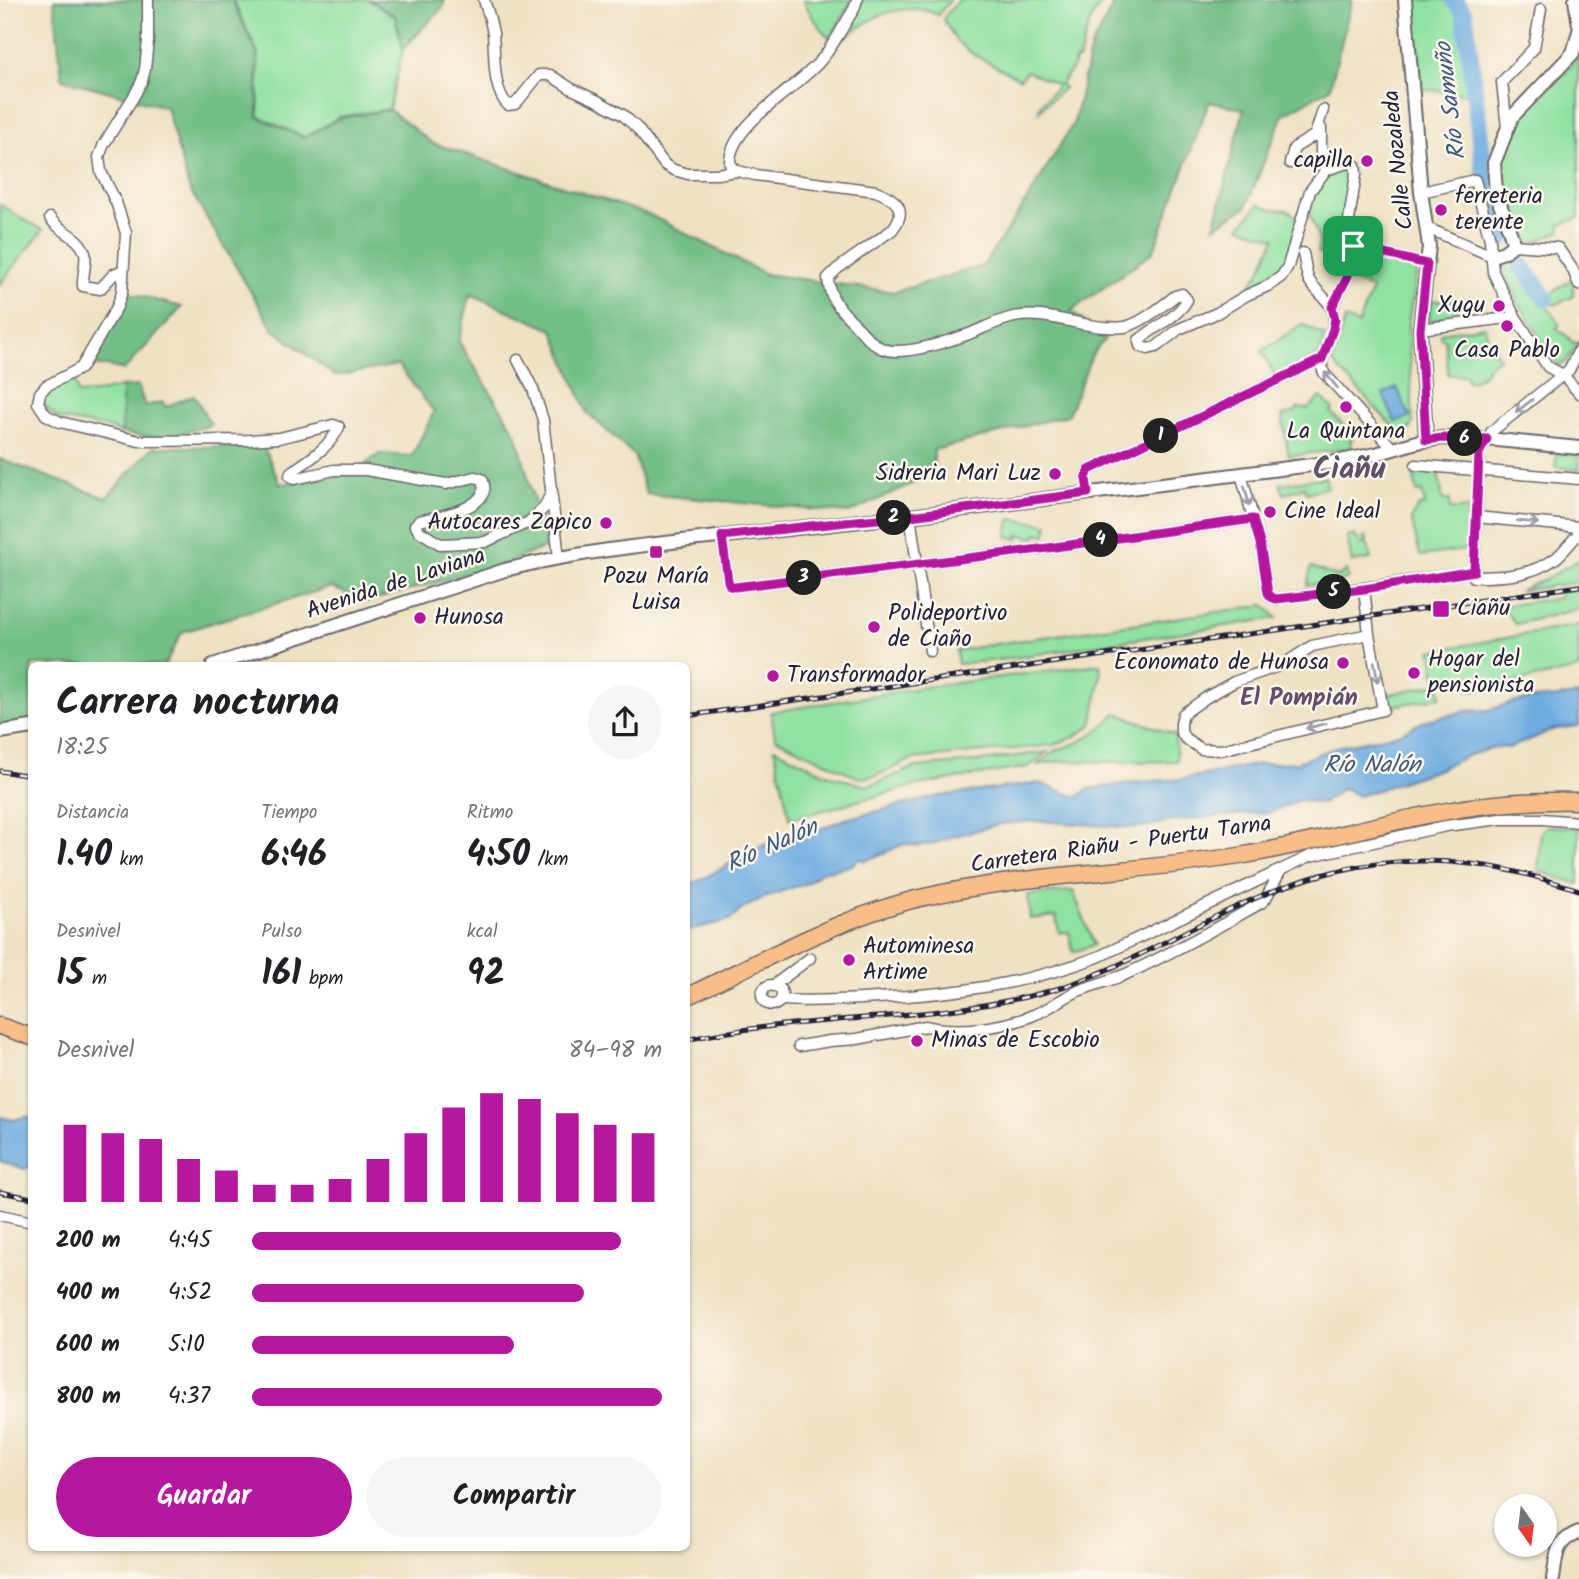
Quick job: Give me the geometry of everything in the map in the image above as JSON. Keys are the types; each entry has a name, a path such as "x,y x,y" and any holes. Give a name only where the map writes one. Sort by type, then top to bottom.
{"main road":[{"path":"1496,804 1512,797 1579,791"},
{"name":"Carretera Riañu - Puertu Tarna","path":"690,995 854,919 916,899 964,888 1236,856 1423,816 1496,804 1579,801"},
{"path":"1531,802 1549,808 1579,811"},
{"path":"0,1026 28,1036"}],"street":[{"path":"148,0 148,41 142,81 99,158 101,172 116,201 126,233 121,278 123,286 117,307 81,368 40,393 38,404 46,415 60,422 139,441 279,438 333,425 339,427 337,431 319,452 291,472 290,476 294,479 334,470 366,470 446,484 475,477 482,479 485,485 484,494 472,506 415,525 419,531 440,544 485,542 529,522 544,508 552,491"},
{"path":"484,0 492,31 501,98 508,105 519,101 536,78 543,74 550,75 627,118 665,165 688,174 737,172 876,191 895,201 901,211 900,221 828,278 828,289 833,298 869,340 880,348 889,351 919,348 970,334 1015,317 1034,315 1092,326 1124,327 1137,323 1175,296 1182,294 1187,300 1185,304 1172,317 1139,340 1140,346 1147,349 1156,347 1179,329 1217,313 1282,276 1288,266 1310,191 1326,170 1350,162 1355,165 1356,174 1348,227 1353,246 1348,276 1332,307"},
{"path":"737,172 730,164 729,155 735,141 761,113 821,61 857,0"},
{"name":"Calle Nozaleda","path":"1405,0 1421,192 1429,246 1420,330 1426,440"},
{"path":"1575,0 1579,24"},
{"path":"1508,128 1502,82 1534,48 1541,9"},
{"path":"1513,245 1496,193 1493,163 1512,117 1573,53 1579,31"},
{"path":"1290,163 1294,148 1315,135 1323,110 1321,159 1332,167"},
{"path":"1421,192 1475,180 1490,240 1493,272 1515,317 1549,367 1563,375 1579,393"},
{"path":"50,218 54,225 74,237 85,253 83,286 100,289 114,274 122,270"},
{"path":"1427,228 1492,256 1513,245 1558,248 1573,270 1579,285"},
{"path":"1353,246 1427,264"},
{"path":"1303,253 1308,278 1332,307 1335,319 1321,367 1392,449"},
{"path":"1420,330 1515,317"},
{"path":"1474,574 1479,453 1492,431 1569,370 1579,350"},
{"path":"1088,493 1086,478 1089,470 1322,359"},
{"path":"518,360 533,389 543,420 559,558"},
{"name":"Avenida de Laviana","path":"222,662 505,570 559,558 636,546 910,516 1354,459 1442,438 1487,439 1579,448"},
{"path":"1416,465 1579,480"},
{"path":"1241,474 1260,543 1268,593 1276,599 1474,574 1507,576 1535,570 1557,557 1579,533"},
{"path":"910,516 930,651"},
{"path":"1476,517 1579,527"},
{"path":"722,536 728,581 730,586 735,587 1253,519"},
{"path":"1364,589 1369,635 1383,710 1221,750 1201,749 1181,732 1183,714 1234,682 1284,664 1312,646 1369,635"},
{"path":"0,732 28,728"},
{"path":"782,996 811,1002 926,996 993,986 1098,957 1310,856 1446,826 1500,819 1579,822"},
{"path":"799,1046 857,1039 926,1026 936,1029 992,1027 1034,1015 1053,1007 1072,994 1149,963 1261,903 1281,869"},
{"path":"773,986 810,958"},
{"path":"782,996 777,986 769,985 763,991 762,999 768,1005 775,1005 782,996 784,977"},
{"path":"0,1215 28,1221"},
{"path":"1553,1579 1562,1542 1579,1532"}],"green space":[{"path":"54,0 232,0 257,53 258,117 304,138 340,118 390,110 432,143 650,215 765,274 894,292 983,266 1074,122 1091,47 1116,0 1352,0 1330,88 1283,115 1246,207 1214,227 1244,109 1209,102 1153,252 1071,311 1105,339 1092,355 1068,415 934,450 933,474 849,513 646,494 634,455 587,413 553,330 470,294 459,342 516,433 547,547 503,564 366,602 331,587 182,632 167,662 28,662 28,720 6,726 0,725 0,459 106,498 153,447 264,447 280,484 349,474 380,454 412,456 434,412 398,365 335,376 273,329 189,188 166,107 62,79"},
{"path":"233,0 369,0 395,16 403,49 389,109 339,117 305,137 259,117 258,53"},
{"path":"369,0 444,0 444,6 403,49 395,16"},
{"path":"803,0 852,0 830,39"},
{"path":"862,0 950,0 938,15 917,9 893,11 874,18 842,39"},
{"path":"958,0 1104,0 1090,22 1079,59 1061,84 1064,88 1039,111 1040,106 1058,85 1027,71 1020,79 971,53 956,40 943,19"},
{"path":"1414,0 1449,0 1456,7 1462,18 1471,94 1421,89"},
{"path":"1579,53 1579,218 1559,225 1561,231 1535,242 1519,241 1501,193 1500,161 1519,117 1571,67"},
{"path":"1348,167 1351,172 1350,247 1345,268 1333,268 1332,258 1318,252 1319,240 1309,213 1321,183 1332,173"},
{"path":"0,204 43,230 0,284"},
{"path":"1259,204 1272,209 1287,210 1299,218 1285,265 1271,280 1245,292 1259,273 1275,238 1240,227"},
{"path":"1357,254 1417,270 1408,325 1413,424 1408,433 1395,429 1332,362 1345,319 1358,324 1372,289 1351,280"},
{"path":"1512,256 1560,324 1557,329 1572,342 1579,343 1566,362 1558,366 1518,302 1501,264 1502,258"},
{"path":"1573,278 1574,296 1554,305 1547,296"},
{"path":"126,292 182,307 124,370 108,366 87,366"},
{"path":"1472,299 1471,315 1429,321 1431,301"},
{"path":"1302,324 1325,336 1320,352 1317,356 1275,376 1262,351"},
{"path":"1485,326 1489,343 1500,358 1472,382 1467,381 1466,375 1448,375 1445,339 1441,339 1440,333"},
{"path":"74,376 78,394 122,387 122,433 105,427 59,419 50,412 41,401 43,396 54,386"},
{"path":"138,386 145,406 163,402 165,407 194,395 211,425 157,437 122,433 122,387"},
{"path":"1321,397 1354,437 1350,441 1352,448 1289,456 1282,416 1297,411 1297,408 1308,409"},
{"path":"1557,453 1579,455 1579,470 1555,467"},
{"path":"1438,471 1443,500 1450,500 1450,509 1469,509 1465,550 1420,556 1411,518 1419,506 1425,505 1422,491 1417,492 1413,473"},
{"path":"1325,477 1328,487 1307,493 1304,487 1284,494 1280,484"},
{"path":"1010,519 1048,524 1046,535 1036,533 1035,538 1019,535 1018,539 1007,537"},
{"path":"1355,535 1361,545 1365,543 1363,538 1366,537 1371,559 1352,562 1347,537"},
{"path":"1579,560 1579,582 1519,591 1551,576"},
{"path":"1311,567 1338,577 1346,570 1348,577 1344,581 1307,585"},
{"path":"1579,588 1579,609 1515,624 1502,606 1560,598 1560,591"},
{"path":"1265,605 1277,618 958,664 956,651"},
{"path":"1579,625 1579,669 1470,691 1467,679 1439,684 1441,697 1389,707 1386,695 1438,684 1431,651"},
{"path":"1100,664 1101,674 1092,725 1074,737 1053,745 913,759 875,776 859,778 775,738 771,712 925,687"},
{"path":"1116,713 1175,735 1177,761 1060,761 1036,765 1057,750 1077,743 1102,728"},
{"path":"774,748 826,774 866,786 915,767 1047,752 1028,767 918,785 790,819"},
{"path":"1547,826 1579,828 1579,884 1538,871 1541,832"},
{"path":"1073,891 1094,945 1073,952 1069,932 1059,933 1056,916 1030,919 1028,895"}],"water":[{"path":"1397,388 1410,417 1395,422 1383,394"},
{"name":"Río Nalón","path":"1579,695 1579,726 1555,729 1510,748 1498,747 1469,755 1437,770 1359,796 1344,788 1322,804 1300,800 1271,812 1176,820 1137,828 1038,821 1000,824 933,844 904,844 864,861 861,858 850,866 821,872 807,883 759,900 730,920 690,930 690,885 761,846 845,819 939,796 1039,783 1077,797 1088,789 1183,779 1259,764 1298,762 1336,747 1398,734 1427,720 1534,699"},
{"path":"28,1116 28,1168 24,1169 0,1161 0,1117 14,1120"}],"waterway":[{"name":"Río Samuño","path":"1455,0 1464,14 1466,24 1486,186 1502,238"},
{"name":"Río Samuño","path":"1522,266 1545,298"}],"railway":[{"path":"690,715 1579,586"},
{"path":"0,771 28,775"},
{"path":"690,1039 775,1026 954,1009 1042,993 1085,979 1271,892 1302,880 1367,865 1435,861 1471,864 1512,871 1579,890"},
{"path":"0,1192 28,1197"}],"place":[{"name":"capilla","path":"1367,161"},
{"name":"ferreteria terente","path":"1441,210"},
{"name":"Xugu","path":"1499,306"},
{"name":"Casa Pablo","path":"1507,326"},
{"name":"La Quintana","path":"1346,407"},
{"name":"Sidreria Mari Luz","path":"1055,474"},
{"name":"Cine Ideal","path":"1270,512"},
{"name":"Autocares Zapico","path":"606,523"},
{"name":"Pozu María Luisa","path":"656,552"},
{"name":"Ciañu","path":"1441,609"},
{"name":"Hunosa","path":"420,618"},
{"name":"Polideportivo de Ciaño","path":"874,627"},
{"name":"Economato de Hunosa","path":"1343,663"},
{"name":"Hogar del pensionista","path":"1414,673"},
{"name":"Transformador","path":"773,676"},
{"name":"Autominesa Artime","path":"849,960"},
{"name":"Minas de Escobio","path":"917,1041"}],"district":[{"name":"Ciañu","path":"1349,470"},
{"name":"El Pompián","path":"1299,698"}],"route":[{"path":"1353,246 1427,264 1420,330 1426,440 1487,439 1479,453 1474,571 1364,589 1276,599 1268,593 1253,519 1048,548 730,586 722,536 1088,493 1086,478 1089,470 1322,359 1335,319 1332,307 1348,276 1353,246"}]}
